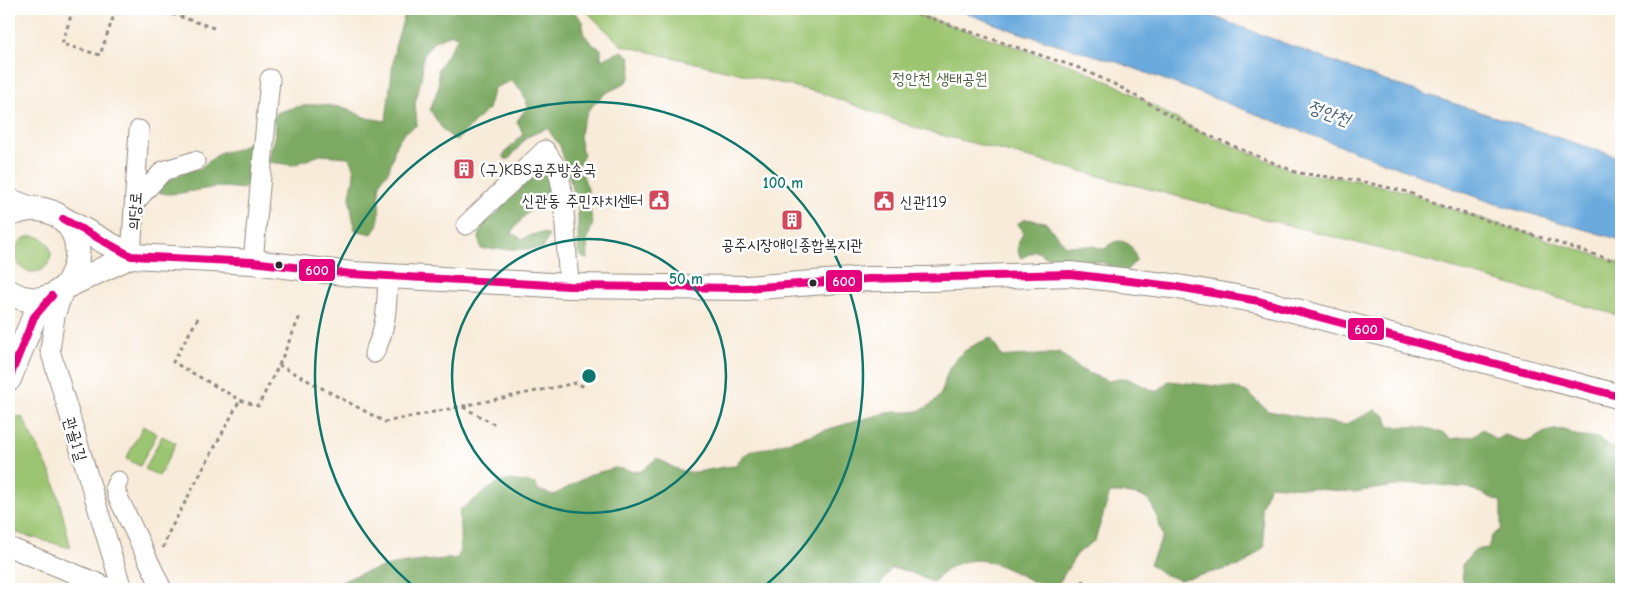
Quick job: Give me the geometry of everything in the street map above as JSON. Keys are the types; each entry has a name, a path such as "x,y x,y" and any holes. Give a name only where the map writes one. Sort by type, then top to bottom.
{"main road":[{"path":"9,215 21,210 36,208 50,212 131,256 253,262 351,274 388,274 569,286 747,288 867,279 928,279 1070,274 1172,286 1259,301 1621,397"},
{"path":"9,379 34,317 74,274 79,260 78,244 72,230 63,219"},
{"path":"9,292 22,298 38,300 131,256"}],"street":[{"path":"253,262 270,79"},
{"name":"의당로","path":"131,256 139,130"},
{"path":"466,225 545,150 558,170 563,195 569,286"},
{"path":"135,202 163,171 195,161"},
{"path":"9,198 36,208"},
{"path":"374,353 381,339 386,320 388,274"},
{"name":"관골1길","path":"59,291 50,350 122,589"},
{"path":"118,481 115,487 117,495 162,589"},
{"path":"9,547 109,589"}],"path":[{"path":"73,9 62,44 100,56 116,9"},
{"path":"158,9 214,28"},
{"path":"902,9 1079,68 1118,86 1200,132 1298,173 1355,180 1408,192 1438,205 1621,263"},
{"path":"198,318 173,362 240,400 258,406 300,316"},
{"path":"279,364 385,422 576,384 587,388"},
{"path":"162,554 169,532 240,400"},
{"path":"462,406 494,424"},
{"path":"1083,580 1084,589"}],"green space":[{"path":"390,9 571,9 583,21 583,33 592,44 601,49 601,60 622,51 630,57 631,72 628,80 623,85 598,99 588,113 581,129 581,146 584,154 579,165 588,189 588,202 593,223 587,240 588,259 583,258 578,252 578,208 560,146 547,128 527,137 509,159 505,159 503,155 523,134 517,121 528,106 522,92 511,81 494,88 488,109 456,141 443,130 430,110 439,86 438,69 458,37 452,34 434,41 423,56 422,76 415,103 417,125 402,135 396,145 388,172 381,181 379,187 378,221 372,234 355,230 350,202 354,167 348,157 320,155 293,165 268,162 276,129 273,118 276,113 295,107 318,104 346,108 366,118 386,121 395,47 404,17 402,12"},
{"name":"정안천 생태공원","path":"584,9 902,9 1079,68 1118,86 1200,132 1298,173 1355,180 1408,192 1438,205 1621,263 1621,316 1434,263 922,130 821,93 621,45"},
{"path":"250,142 256,144 252,181 243,189 218,187 170,194 159,192 162,185 178,175 200,168 220,153 237,149"},
{"path":"534,168 545,168 554,173 554,181 545,196 523,218 512,233 522,239 539,233 549,235 543,249 481,249 479,238 482,225 497,214 503,204 518,192 524,185 526,177"},
{"path":"1025,219 1045,222 1066,246 1092,246 1105,249 1115,242 1125,242 1133,249 1136,261 1125,272 1114,271 1104,263 1090,261 1085,264 1069,261 1064,265 1036,251 1021,258 1018,253 1018,246 1023,234 1022,229 1017,224"},
{"path":"33,236 40,237 46,241 50,247 50,261 46,267 40,271 33,272 26,271 20,267 16,261 15,254 16,247 20,241 26,237"},
{"path":"991,338 1002,357 1059,352 1080,369 1109,381 1126,378 1157,392 1168,381 1235,388 1247,392 1268,411 1345,425 1375,410 1386,416 1389,427 1430,429 1445,434 1451,439 1473,436 1483,429 1496,440 1505,435 1524,441 1534,439 1547,432 1559,430 1581,437 1597,438 1613,448 1621,444 1621,589 1463,589 1462,565 1475,550 1488,548 1492,536 1501,529 1501,502 1469,488 1417,483 1354,492 1270,485 1261,507 1265,546 1243,565 1179,580 1161,573 1150,564 1163,536 1152,506 1147,500 1134,494 1110,493 1095,540 1077,554 1055,589 993,563 968,561 946,570 933,582 907,571 891,569 877,589 328,589 375,569 407,563 458,558 460,510 497,483 511,480 536,484 538,490 554,495 592,474 615,468 640,472 657,458 679,470 688,472 735,466 745,455 757,449 768,448 886,413 919,410 930,405 939,397 949,369 962,353"},
{"path":"16,416 23,418 54,480 71,548 9,531 9,436"},
{"path":"143,426 157,434 140,466 126,459"},
{"path":"162,436 176,443 159,476 145,469"}],"water":[{"name":"정안천","path":"955,9 1193,9 1385,81 1621,158 1621,240 1490,202 1120,63 1017,32"}],"transit line":[{"name":"600","path":"63,219 131,256 253,262 351,274 569,286 747,288 867,279 1070,274 1172,286 1259,301 1621,397"},
{"name":"600","path":"9,379 34,317 52,296"}],"place":[{"name":"(구)KBS공주방송국","path":"464,169"},
{"name":"신관동 주민자치센터","path":"659,200"},
{"name":"신관119","path":"884,201"},
{"name":"공주시장애인종합복지관","path":"792,220"}]}
